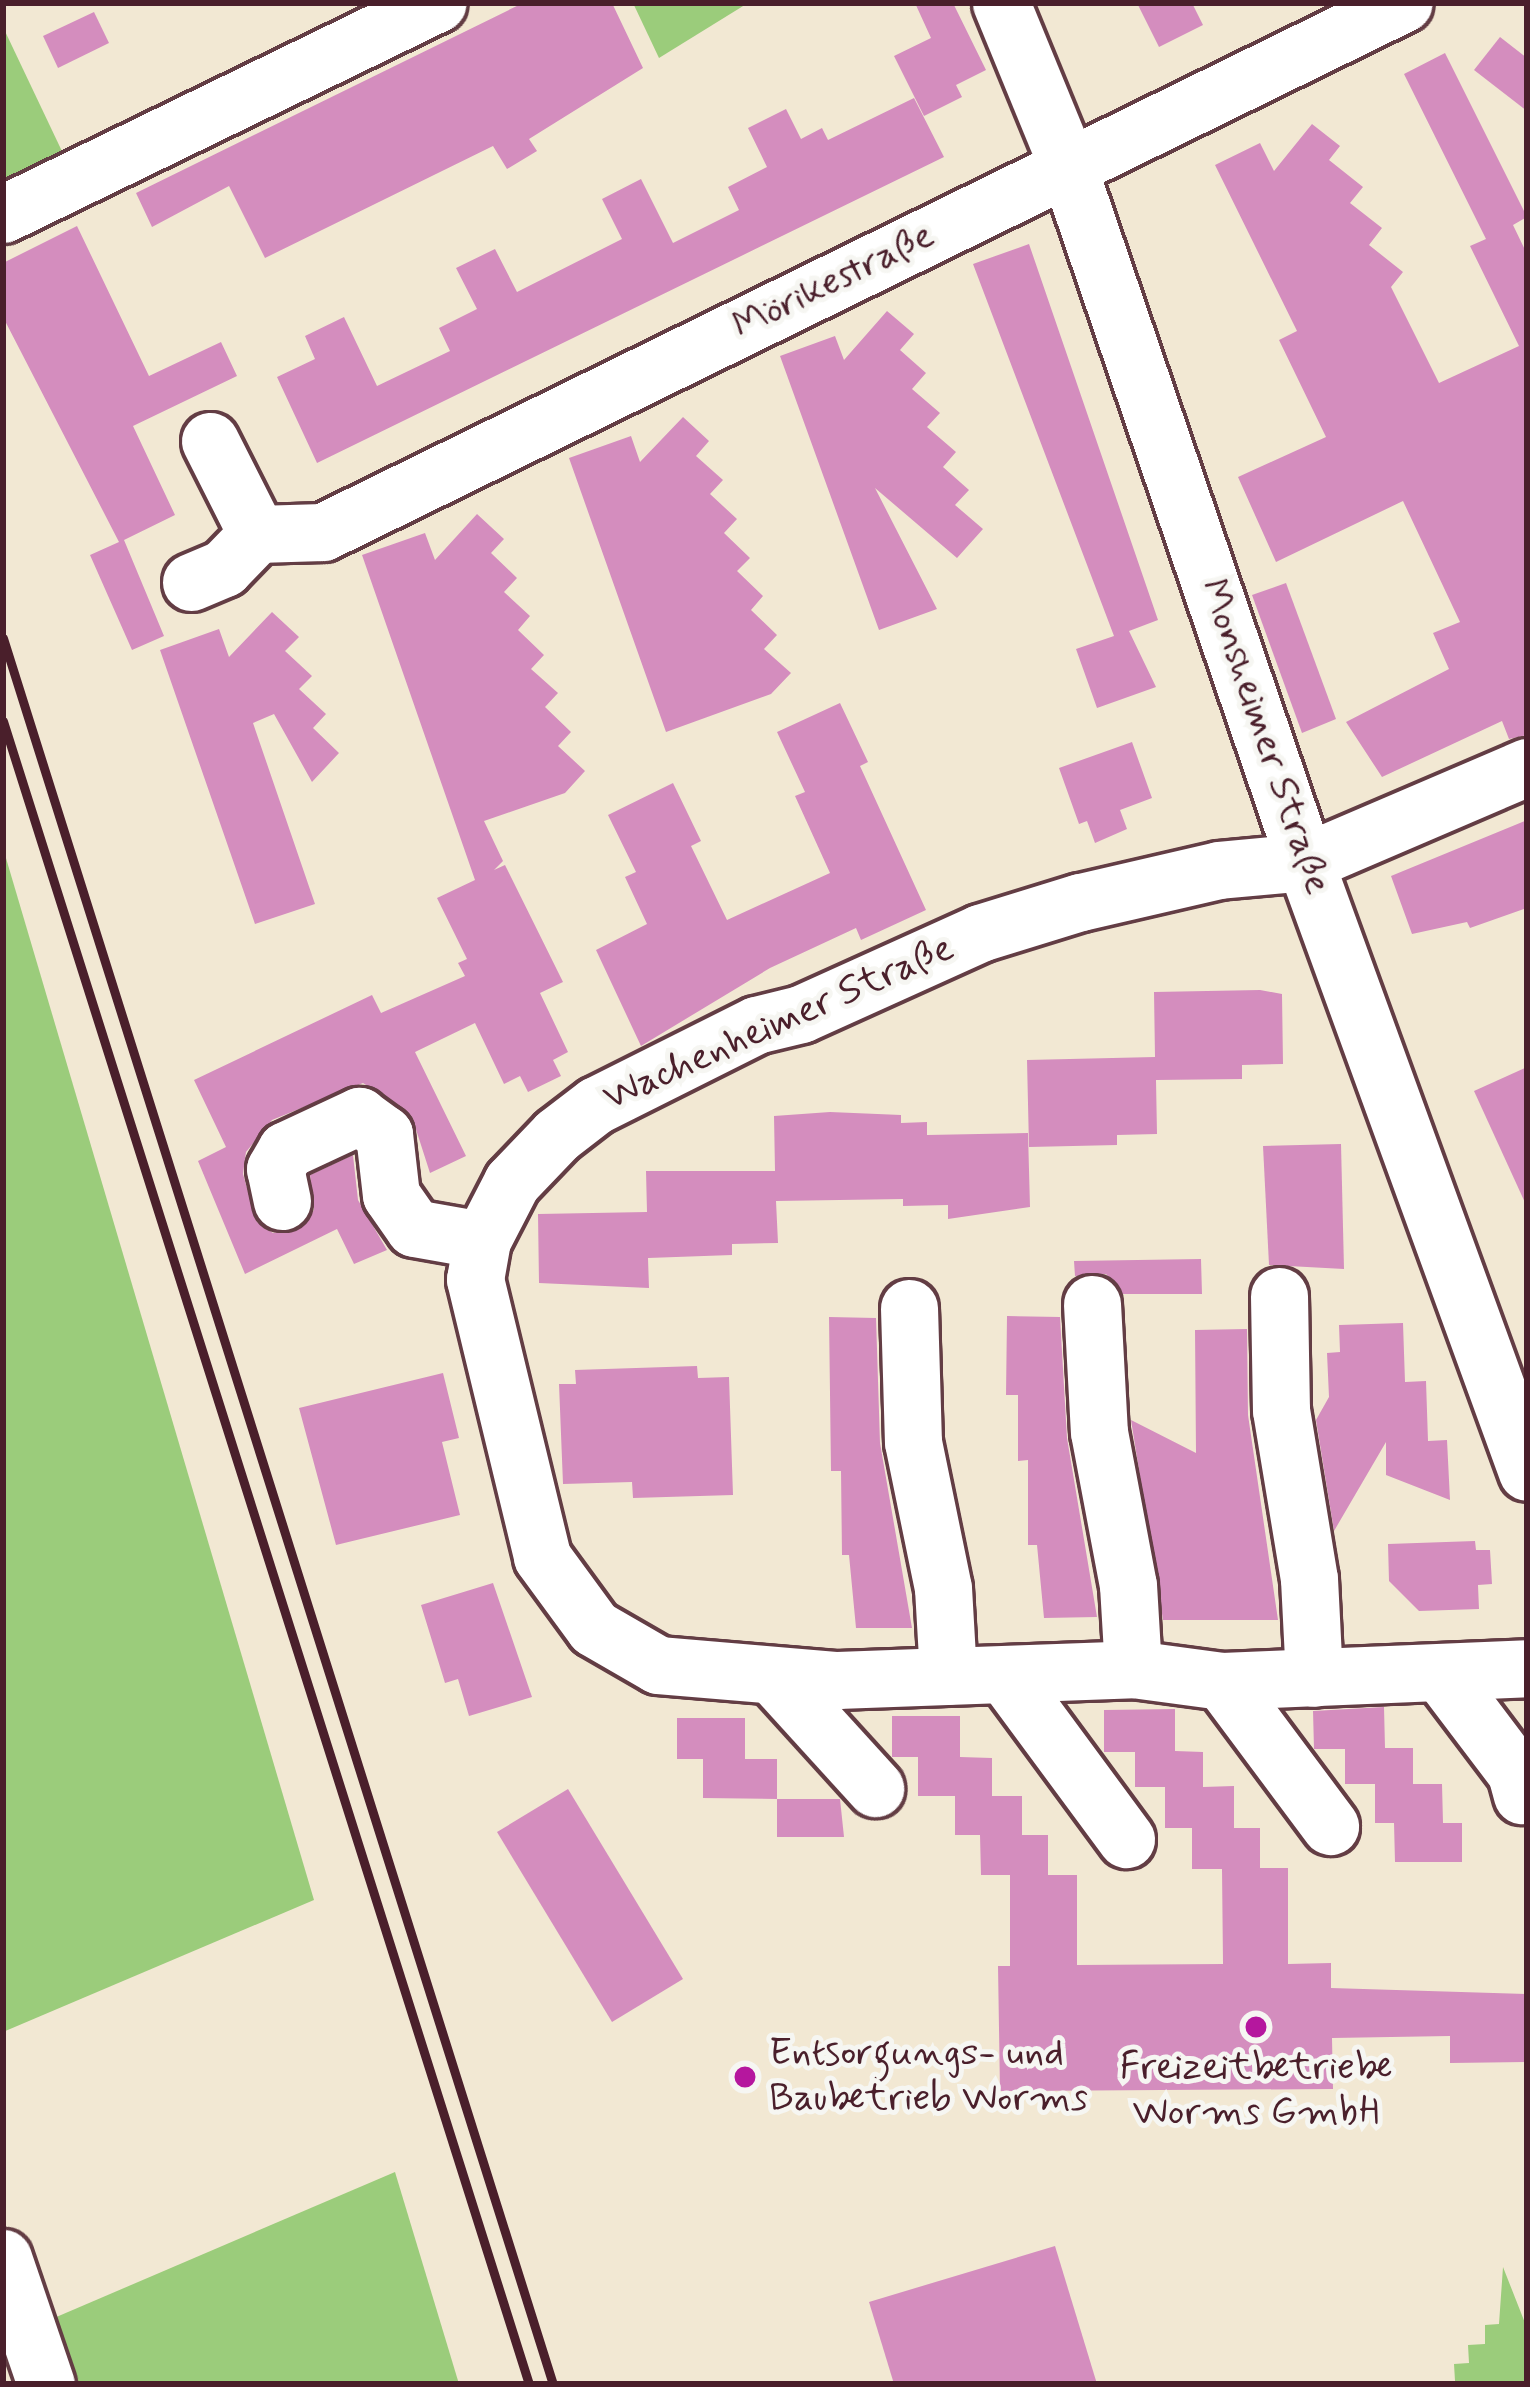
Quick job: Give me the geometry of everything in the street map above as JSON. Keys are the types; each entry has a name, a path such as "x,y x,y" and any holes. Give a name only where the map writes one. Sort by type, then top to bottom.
{"street":[{"path":"3,214 54,181 437,3"},
{"name":"Monsheimer Straße","path":"1000,3 1067,164 1305,862 1527,1472"},
{"name":"Mörikestraße","path":"257,535 323,532 1403,3"},
{"path":"191,582 224,568 257,535 210,441"},
{"name":"Wachenheimer Straße","path":"1527,767 1305,862 1219,870 1080,902 980,933 801,1014 756,1025 577,1118 512,1182 482,1240 476,1280 488,1349 542,1557 562,1591 594,1628 658,1666 775,1678 1132,1669 1222,1681 1442,1676 1527,1668"},
{"path":"282,1201 274,1169 286,1150 349,1118 370,1118 392,1155 391,1195 404,1217 428,1232 482,1240"},
{"path":"1279,1296 1281,1410 1310,1579 1314,1678"},
{"path":"1092,1304 1099,1432 1128,1585 1132,1669"},
{"path":"909,1308 913,1442 944,1588 948,1676"},
{"path":"1005,1675 1126,1839"},
{"path":"1442,1676 1516,1773 1522,1795"},
{"path":"775,1678 875,1788"},
{"path":"1222,1681 1330,1826"},
{"path":"3,2258 46,2384"}],"green space":[{"path":"633,3 748,3 659,58"},
{"path":"3,27 69,166 3,198"},
{"path":"3,848 314,1900 3,2032"},
{"path":"395,2172 459,2384 60,2384 40,2324"},
{"path":"1503,2267 1527,2328 1527,2384 1440,2384 1455,2381 1454,2364 1469,2363 1468,2345 1485,2344 1485,2325 1499,2324"}],"building":[{"path":"523,3 612,3 643,68 529,139 537,151 507,169 493,146 265,258 229,186 152,227 136,193"},
{"path":"915,3 953,3 986,70 956,85 962,97 924,116 894,56 931,38"},
{"path":"1137,3 1192,3 1203,25 1159,47"},
{"path":"94,12 109,43 58,68 43,36"},
{"path":"1500,37 1527,58 1527,111 1474,70"},
{"path":"1445,53 1527,217 1513,225 1527,254 1527,735 1509,739 1502,721 1382,777 1346,722 1449,669 1433,633 1460,622 1403,501 1276,562 1238,477 1326,437 1279,340 1297,331 1215,165 1260,143 1274,171 1312,124 1340,146 1329,160 1363,187 1350,203 1382,228 1369,245 1403,272 1391,287 1439,383 1519,346 1470,246 1486,239 1404,74"},
{"path":"914,98 944,157 317,463 277,377 315,359 305,336 344,317 377,386 450,351 439,328 477,309 456,268 495,249 517,292 622,239 602,199 641,179 673,243 739,210 728,187 767,167 748,128 786,109 801,139 822,128 828,140"},
{"path":"77,226 149,376 221,342 237,376 133,426 175,515 124,540 164,636 132,650 90,555 119,542 3,317 3,263"},
{"path":"1029,244 1158,620 1129,631 1156,687 1097,708 1076,649 1114,636 973,264"},
{"path":"887,311 914,334 900,350 926,373 912,389 940,413 927,427 956,452 943,467 969,490 955,505 983,529 957,558 875,488 937,609 879,630 780,356 835,336 844,360"},
{"path":"683,417 709,441 696,456 723,480 710,494 737,519 724,533 750,558 737,571 763,596 751,610 777,635 764,649 791,673 771,694 666,732 569,458 631,436 640,462"},
{"path":"477,514 504,539 491,553 517,578 504,592 530,616 518,630 544,655 531,669 558,693 545,707 571,732 558,746 585,771 565,793 484,821 503,861 494,870 505,865 563,982 540,993 568,1052 553,1060 561,1076 528,1092 520,1076 504,1084 475,1023 415,1052 466,1156 430,1173 412,1117 363,1083 272,1120 246,1152 243,1174 257,1222 273,1233 303,1226 314,1210 310,1175 353,1155 358,1200 387,1250 354,1264 337,1229 245,1274 198,1161 226,1147 194,1080 372,995 381,1013 465,976 458,963 467,959 437,898 475,880 362,555 425,533 435,560"},
{"path":"1286,583 1336,719 1302,733 1252,595"},
{"path":"272,612 299,637 285,651 312,676 299,689 326,714 313,728 339,753 312,782 274,714 253,723 315,904 255,924 160,650 219,629 229,657"},
{"path":"840,703 868,762 860,766 926,910 861,940 856,928 770,968 641,1046 596,950 647,924 625,877 636,872 608,815 673,783 701,841 691,846 727,920 830,873 795,796 805,792 777,732"},
{"path":"1132,742 1152,798 1120,810 1127,829 1095,843 1087,821 1079,824 1059,768"},
{"path":"1527,820 1527,908 1470,928 1467,922 1412,934 1391,876"},
{"path":"1260,990 1282,994 1283,1064 1242,1065 1242,1079 1156,1080 1157,1134 1117,1135 1117,1145 1029,1147 1027,1060 1155,1057 1154,992"},
{"path":"1527,1067 1527,1207 1474,1091"},
{"path":"901,1115 901,1123 927,1122 927,1135 1028,1133 1030,1207 948,1219 948,1205 903,1206 903,1199 776,1201 778,1243 732,1244 732,1255 648,1258 649,1288 539,1283 538,1214 647,1212 646,1171 775,1171 774,1116"},
{"path":"1341,1144 1344,1269 1269,1265 1263,1146"},
{"path":"1201,1259 1202,1294 1122,1294 1106,1274 1075,1276 1074,1261"},
{"path":"1007,1316 1060,1317 1067,1438 1097,1617 1044,1618 1037,1545 1028,1545 1028,1460 1018,1461 1018,1395 1006,1395"},
{"path":"829,1317 876,1318 880,1443 912,1628 856,1628 849,1555 842,1555 841,1471 831,1471"},
{"path":"1403,1323 1405,1382 1426,1381 1428,1441 1447,1440 1450,1500 1386,1475 1386,1442 1334,1531 1316,1420 1329,1397 1327,1353 1340,1352 1339,1325"},
{"path":"1247,1329 1248,1415 1278,1620 1163,1620 1131,1420 1196,1453 1195,1330"},
{"path":"697,1366 698,1378 729,1377 733,1495 633,1498 632,1482 563,1484 559,1384 576,1384 575,1370"},
{"path":"443,1373 459,1438 442,1442 460,1515 336,1545 299,1408"},
{"path":"1475,1541 1476,1550 1490,1550 1492,1584 1478,1585 1479,1609 1419,1611 1389,1581 1388,1544"},
{"path":"493,1583 532,1697 469,1716 458,1679 445,1683 421,1605"},
{"path":"1384,1707 1385,1748 1413,1748 1413,1784 1442,1784 1443,1823 1462,1823 1462,1862 1395,1862 1394,1823 1375,1823 1375,1784 1345,1784 1345,1749 1314,1749 1313,1711"},
{"path":"1175,1709 1175,1751 1203,1752 1203,1787 1234,1786 1234,1828 1260,1828 1260,1868 1288,1868 1288,1964 1331,1963 1331,1988 1527,1994 1527,2062 1450,2063 1450,2036 1332,2038 1333,2089 1000,2091 998,1966 1010,1966 1010,1875 981,1875 980,1835 955,1835 955,1796 918,1796 918,1757 892,1757 892,1716 960,1716 960,1757 992,1758 992,1796 1022,1796 1022,1835 1048,1835 1048,1875 1077,1875 1077,1965 1223,1964 1222,1869 1192,1869 1192,1828 1165,1828 1165,1787 1135,1787 1135,1752 1104,1752 1104,1710"},
{"path":"677,1718 745,1718 745,1759 777,1759 777,1799 703,1798 703,1759 677,1759"},
{"path":"568,1789 683,1979 612,2022 497,1832"},
{"path":"777,1799 840,1799 844,1837 777,1837"},
{"path":"1055,2246 1097,2384 894,2384 869,2302"}],"railway":[{"path":"3,638 553,2384"},
{"path":"3,721 529,2384"}],"place":[{"name":"Freizeitbetriebe Worms GmbH","path":"1256,2027"},
{"name":"Entsorgungs- und Baubetrieb Worms","path":"745,2077"}]}
